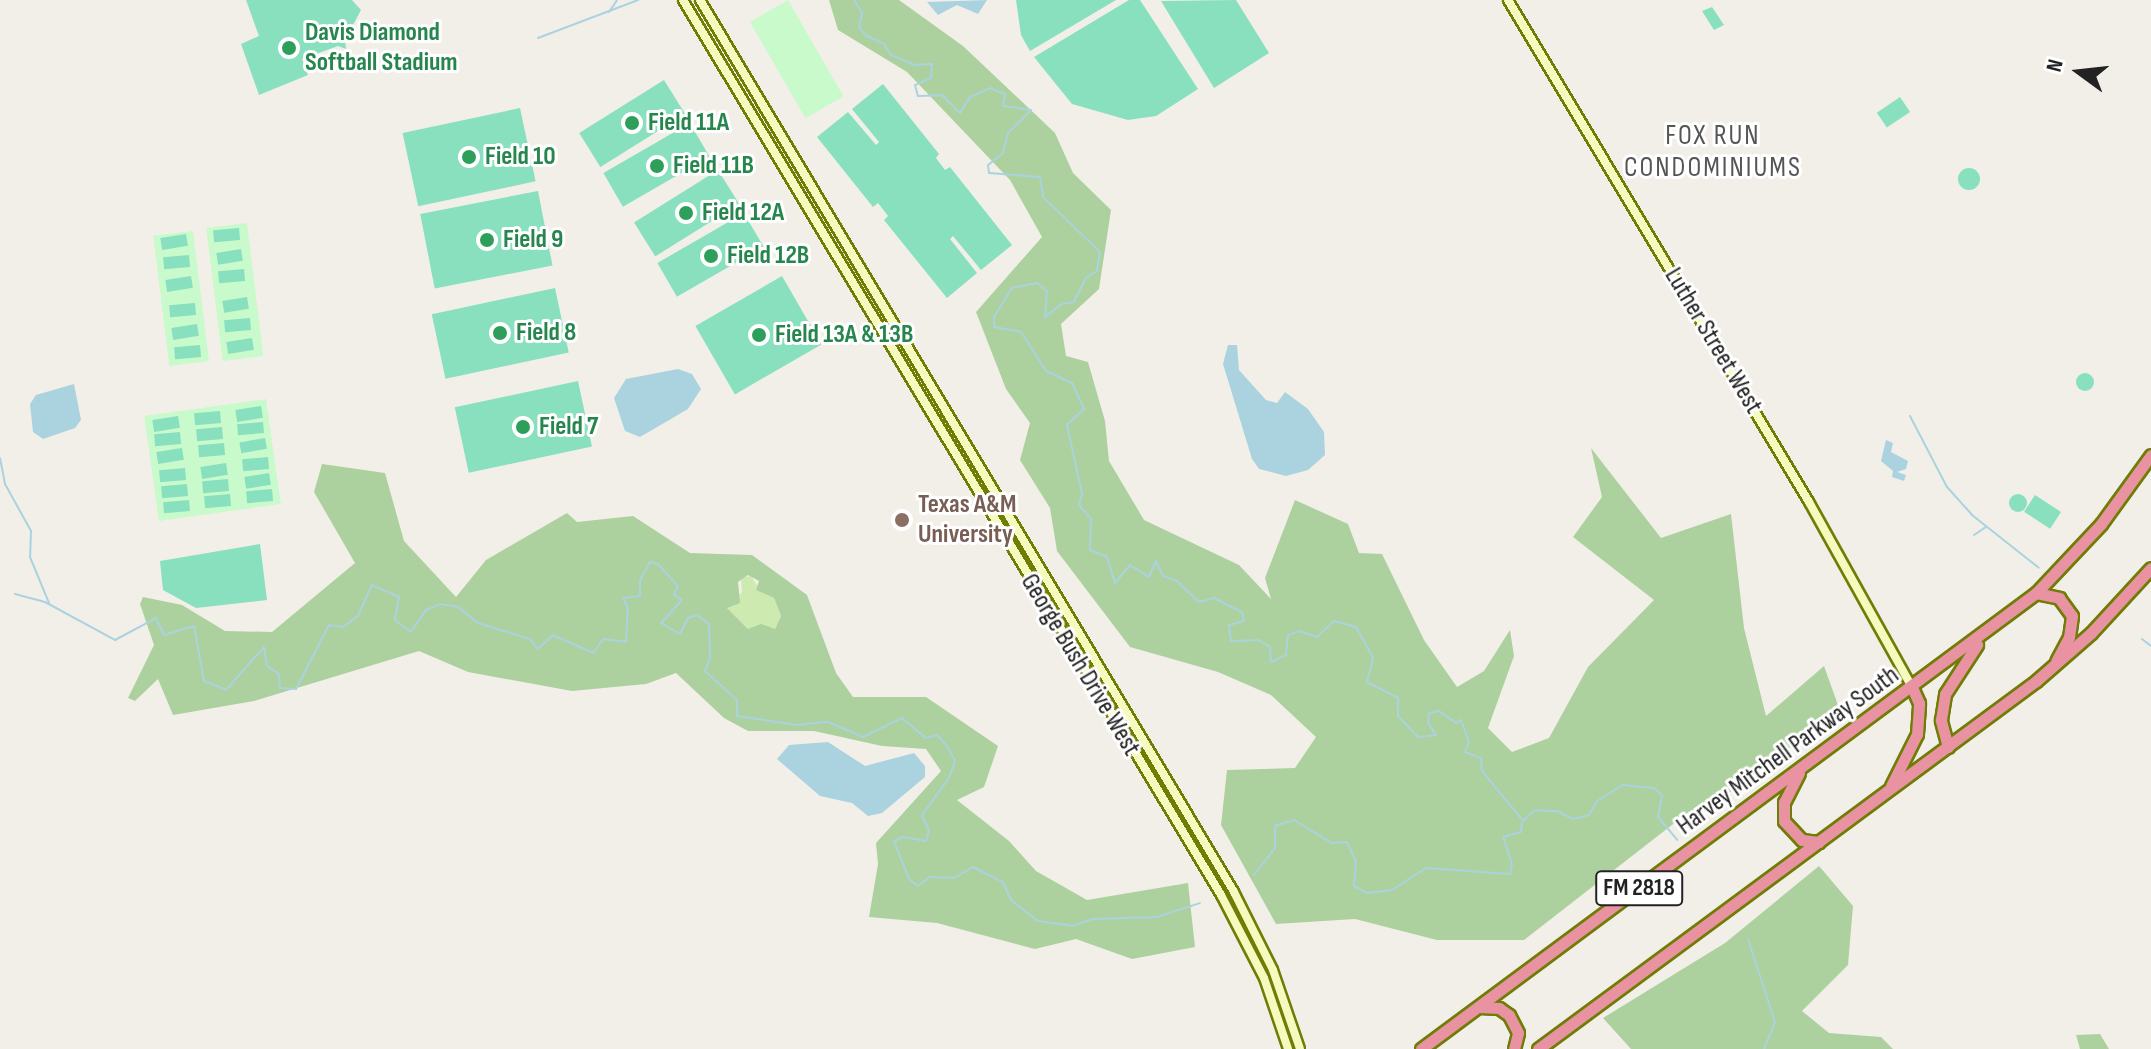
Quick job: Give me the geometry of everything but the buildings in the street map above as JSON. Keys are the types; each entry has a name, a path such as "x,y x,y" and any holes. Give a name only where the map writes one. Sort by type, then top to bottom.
{"highway":[{"name":"Harvey Mitchell Parkway South","path":"1421,1049 2036,593 2101,524 2151,455"},
{"name":"FM 2818","path":"1538,1049 2052,668 2151,568"},
{"path":"2036,593 2059,598 2072,616 2069,637 2052,668"},
{"path":"1948,747 1941,720 1950,679 1994,627"},
{"path":"1889,790 1917,734 1919,703 1912,687"},
{"path":"1801,769 1784,802 1784,821 1802,840 1819,842"},
{"path":"1478,1007 1499,1008 1509,1015 1518,1033 1514,1049"}],"main road":[{"path":"686,4 701,0"},
{"name":"George Bush Drive West","path":"701,0 1234,892 1273,970 1300,1049"},
{"name":"Luther Street West","path":"1508,0 1801,489 1912,687"},
{"name":"George Bush Drive West","path":"686,4 1221,895 1264,978 1288,1049"}],"green space":[{"name":"Davis Diamond Softball Stadium","path":"246,0 352,0 361,10 345,40 346,49 338,46 302,59 308,75 259,95 241,44 259,36"},
{"path":"788,0 844,96 805,118 750,22"},
{"path":"829,0 899,0 963,46 1055,133 1073,173 1111,210 1099,289 1061,324 1066,356 1088,362 1105,421 1109,461 1144,520 1239,565 1271,599 1265,578 1295,500 1348,524 1359,553 1382,554 1424,640 1457,687 1484,671 1510,630 1514,656 1488,728 1512,752 1549,738 1588,667 1654,600 1573,537 1602,497 1591,448 1661,538 1731,514 1744,628 1766,716 1824,666 1838,705 1753,781 1686,814 1524,940 1437,940 1355,919 1276,924 1221,825 1227,770 1295,768 1316,737 1271,695 1218,672 1130,647 1057,551 1050,508 1020,460 1030,423 1006,389 976,312 1042,237 1010,180 907,72 838,30"},
{"path":"1016,0 1116,0 1030,51 1021,35"},
{"path":"1129,0 1140,0 1198,89 1156,116 1128,120 1072,104 1034,57"},
{"path":"1236,0 1269,53 1214,88 1161,1"},
{"path":"1712,7 1724,25 1714,30 1702,11"},
{"name":"Field 11A","path":"664,80 685,114 600,167 579,133"},
{"path":"883,84 939,154 936,158 945,170 950,167 1012,245 981,270 953,236 950,239 977,273 947,298 884,220 888,216 878,203 873,207 817,137 848,112 876,145 879,142 852,109"},
{"path":"1900,97 1910,112 1887,128 1877,113"},
{"name":"Field 10","path":"520,108 536,181 418,206 403,133"},
{"name":"Field 11B","path":"690,123 710,157 623,207 603,173"},
{"path":"1969,168 1977,171 1980,179 1977,187 1969,190 1961,187 1958,179 1961,171"},
{"name":"Field 12A","path":"718,170 739,204 655,256 634,222"},
{"name":"Field 9","path":"538,191 553,266 435,289 420,214"},
{"name":"Field 12B","path":"744,213 764,247 677,297 657,263"},
{"path":"247,223 263,356 223,361 206,228"},
{"path":"239,228 240,240 214,242 213,230"},
{"path":"193,231 209,361 169,366 153,236"},
{"path":"186,234 188,246 162,250 160,238"},
{"path":"241,249 243,261 218,265 216,253"},
{"path":"189,255 190,267 164,269 163,257"},
{"path":"244,269 245,281 219,283 218,271"},
{"path":"191,276 193,288 167,292 165,280"},
{"name":"Field 13A & 13B","path":"782,276 822,344 735,394 695,326"},
{"name":"Field 8","path":"555,288 569,353 445,379 432,314"},
{"path":"247,297 249,309 224,313 222,301"},
{"path":"195,303 196,315 170,317 169,305"},
{"path":"250,318 251,330 225,332 224,320"},
{"path":"197,324 199,336 173,340 171,328"},
{"path":"252,338 254,350 228,354 226,342"},
{"path":"200,345 201,357 175,359 174,347"},
{"path":"2085,373 2094,382 2085,391 2076,382"},
{"name":"Field 7","path":"578,381 592,447 469,473 455,407"},
{"path":"266,399 281,504 159,521 144,416"},
{"path":"261,406 263,418 237,422 235,410"},
{"path":"220,411 221,423 195,425 194,413"},
{"path":"178,416 180,428 154,432 152,420"},
{"path":"263,422 264,433 238,435 237,424"},
{"path":"222,427 223,439 197,441 196,429"},
{"path":"180,432 181,444 155,446 154,434"},
{"path":"265,438 267,449 241,453 239,443"},
{"path":"224,443 225,455 199,457 198,445"},
{"path":"182,448 184,460 158,464 156,452"},
{"path":"268,457 269,469 243,471 242,459"},
{"path":"226,463 228,475 202,479 200,467"},
{"path":"322,464 385,473 404,541 456,597 486,560 567,513 577,522 633,516 690,553 752,555 807,595 836,673 853,697 926,697 998,746 984,787 957,800 1009,841 1036,871 1087,900 1188,883 1195,947 1132,959 1076,939 1035,949 937,923 869,917 878,864 876,843 941,771 926,749 882,746 814,731 748,731 724,718 676,673 646,684 572,691 468,672 419,651 254,701 173,715 158,679 135,701 128,698 154,645 140,604 143,597 182,605 225,631 272,632 355,563 314,492","holes":["748,575 759,581 756,590 774,598 781,616 775,629 761,624 748,629 727,608 740,603 738,582"]},
{"path":"185,468 186,480 160,482 159,470"},
{"path":"269,473 271,485 246,489 244,477"},
{"path":"228,479 229,491 203,493 202,481"},
{"path":"187,484 188,496 162,498 161,486"},
{"path":"272,489 273,501 247,503 246,491"},
{"path":"230,494 231,506 205,508 204,496"},
{"path":"2018,494 2027,503 2018,512 2009,503"},
{"path":"2035,495 2061,512 2050,529 2024,512"},
{"path":"189,500 190,511 164,513 163,502"},
{"path":"260,544 267,600 196,608 163,590 160,561"},
{"path":"751,576 762,593 774,598 781,616 775,629 748,629 727,608 742,592 741,578"},
{"path":"1819,866 1853,906 1848,965 1802,1011 1829,1033 1881,1037 1893,1049 1631,1049 1603,1018 1725,943"},
{"path":"2100,1034 2109,1049 2080,1049 2076,1035"}],"water":[{"path":"987,0 978,14 957,5 938,15 927,2"},
{"path":"1228,345 1237,345 1239,370 1266,400 1277,403 1285,392 1308,409 1324,432 1325,455 1308,470 1286,476 1259,469 1252,459 1223,364"},
{"path":"678,369 692,374 701,389 688,409 640,437 625,431 614,398 626,379"},
{"path":"74,384 81,420 75,428 43,439 33,432 30,404 36,395"},
{"path":"1886,440 1893,443 1891,452 1908,461 1906,469 1897,472 1906,475 1904,481 1892,477 1893,471 1881,461"},
{"path":"828,742 865,766 914,753 925,766 925,777 882,813 868,816 852,803 820,796 777,759 789,745"}],"waterway":[{"path":"609,12 617,0"},
{"path":"538,38 638,0"},
{"path":"854,0 862,13 859,28 867,36 884,44 891,55 914,65 932,64 931,78 915,85 918,96 942,95 960,113 970,97 990,88 1005,94 1003,106 1031,110 1008,133 1003,153 988,165 989,173 1040,177 1043,197 1100,252 1097,271 1086,278 1074,302 1062,304 1045,317 1047,291 1037,283 1012,288 994,317 994,327 1021,332 1046,371 1072,383 1084,409 1067,425 1082,494 1079,505 1091,519 1090,550 1107,557 1115,583 1130,565 1149,577 1156,561 1163,576 1177,581 1199,602 1214,598 1242,612 1244,621 1229,625 1231,641 1258,640 1270,647 1271,662 1286,655 1288,635 1299,631 1317,637 1334,621 1356,627 1373,658 1367,682 1398,698 1398,716 1418,737 1436,735 1428,723 1429,713 1439,711 1456,723 1461,720 1469,742 1465,752 1481,758 1482,771 1523,821 1535,810 1557,811 1573,819 1589,815 1597,801 1623,785 1654,788 1662,795 1658,817 1677,840"},
{"path":"1910,416 1947,487 1972,515 2039,568"},
{"path":"0,458 5,484 31,531 30,557 49,603"},
{"path":"1974,535 1986,527"},
{"path":"15,594 45,602 115,640 156,618 164,635 194,626 204,681 226,690 264,647 267,666 279,674 280,688 296,689 329,625 343,627 358,616 372,585 399,597 395,620 411,632 426,610 440,604 458,607 478,623 530,639 538,649 553,635 593,653 603,639 626,642 628,608 623,598 640,596 640,580 650,562 658,564 678,586 674,595 682,600 661,623 680,634 688,618 697,615 709,624 710,659 705,671 737,700 737,716 797,725 828,722 863,737 902,718 926,738 937,735 947,746 955,761 949,778 922,815 929,831 926,841 903,837 894,841 909,879 918,886 930,877 954,878 973,867 1003,882 1011,900 1038,921 1072,926 1093,919 1157,917 1200,903"},
{"path":"2142,639 2151,646"},
{"path":"1254,875 1275,848 1275,826 1294,820 1332,843 1347,842 1356,861 1354,886 1367,893 1392,890 1426,868 1510,874 1512,864 1503,837 1521,832 1522,823"},
{"path":"1748,939 1775,1022 1764,1049"}],"place":[{"name":"Davis Diamond Softball Stadium","path":"289,48"},
{"name":"Field 11A","path":"632,123"},
{"name":"Field 10","path":"469,157"},
{"name":"Field 11B","path":"657,166"},
{"name":"Field 12A","path":"686,213"},
{"name":"Field 9","path":"487,240"},
{"name":"Field 12B","path":"711,256"},
{"name":"Field 8","path":"500,333"},
{"name":"Field 13A & 13B","path":"759,335"},
{"name":"Field 7","path":"523,427"},
{"name":"Texas A&M University","path":"902,520"}],"district":[{"name":"FOX RUN CONDOMINIUMS","path":"1713,152"}]}
